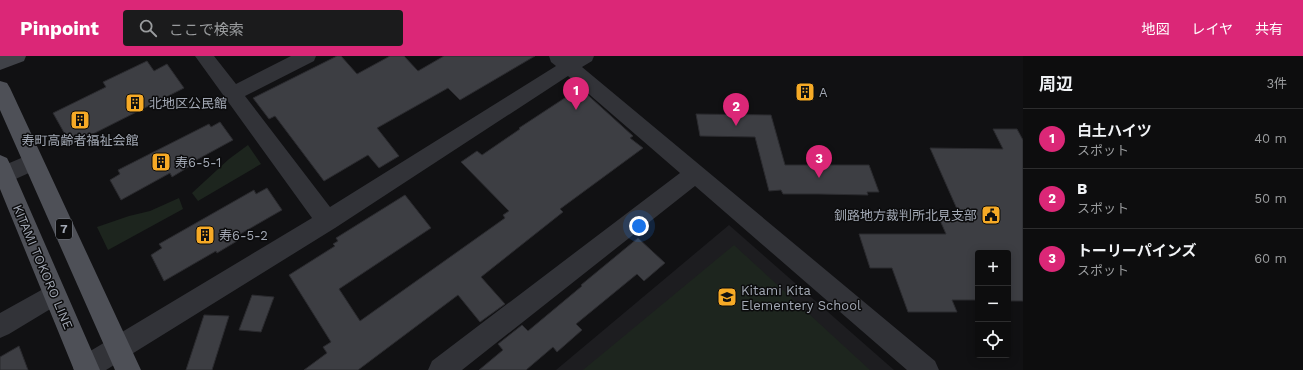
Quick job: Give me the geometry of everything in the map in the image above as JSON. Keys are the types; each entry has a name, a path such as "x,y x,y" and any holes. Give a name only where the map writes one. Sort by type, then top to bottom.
{"main road":[{"name":"7","path":"0,88 128,370"},
{"name":"KITAMI TOKORO LINE","path":"2,172 87,369"}],"street":[{"path":"0,63 17,56"},
{"path":"204,56 327,221"},
{"path":"233,94 307,56"},
{"path":"87,369 327,221 571,59 694,174 926,370"},
{"path":"2,172 33,162"},
{"path":"441,370 694,174"},
{"path":"0,326 54,294"}],"shaded area":[{"path":"248,145 261,164 198,201 192,193 229,159"},
{"path":"179,198 183,209 108,250 97,227 129,216 150,211"},
{"name":"Kitami Kita Elementery School","path":"729,225 894,370 556,370"},
{"name":"Kitami Kita Elementery School","path":"734,245 870,370 583,370"}],"building":[{"path":"337,56 341,56 357,74 390,56 404,56 418,71 444,56 535,56 460,100 448,88 377,128 399,156 379,168 368,155 324,181 275,116 269,119 253,98"},
{"path":"147,61 154,71 167,64 184,88 71,145 53,113 106,87 103,82"},
{"path":"580,88 633,136 630,138 643,148 560,209 563,212 481,277 505,304 480,322 458,295 358,370 304,370 327,353 323,347 331,342 289,275 335,246 333,244 338,241 336,238 405,195 431,228 339,289 360,321 505,218 503,215 509,211 461,162 477,151 482,155 520,129 519,128"},
{"path":"696,114 771,115 785,165 869,165 879,192 867,192 868,195 783,194 781,190 769,191 755,137 700,136"},
{"name":"寿6-5-1","path":"220,122 233,140 189,164 190,166 172,177 170,173 121,200 110,180 120,174 118,170 209,124 211,127"},
{"name":"釧路地方裁判所北見支部","path":"993,129 1017,129 1023,140 1023,301 1011,301 1011,250 975,250 975,300 952,300 957,312 908,312 892,268 870,268 859,234 946,234 939,218 961,218 930,148 1003,149"},
{"name":"寿6-5-2","path":"267,188 282,210 235,237 237,241 217,253 216,251 164,281 151,255 162,248 159,244 254,190 256,194"},
{"path":"638,238 665,263 644,281 637,274 576,324 582,330 557,352 553,347 526,370 479,370 503,350 498,344 522,325 528,331"},
{"path":"252,295 274,297 261,332 239,330"},
{"path":"204,315 229,316 212,370 186,370"},
{"path":"19,346 28,370 0,370 0,357"}],"place":[{"name":"A","path":"805,92"},
{"name":"北地区公民館","path":"135,103"},
{"name":"白土ハイツ","path":"576,110"},
{"name":"寿町高齢者福祉会館","path":"80,120"},
{"name":"B","path":"736,126"},
{"name":"寿6-5-1","path":"161,162"},
{"name":"トーリーパインズ","path":"819,178"},
{"name":"釧路地方裁判所北見支部","path":"991,215"},
{"name":"寿6-5-2","path":"205,235"},
{"name":"Kitami Kita Elementery School","path":"727,297"}]}
